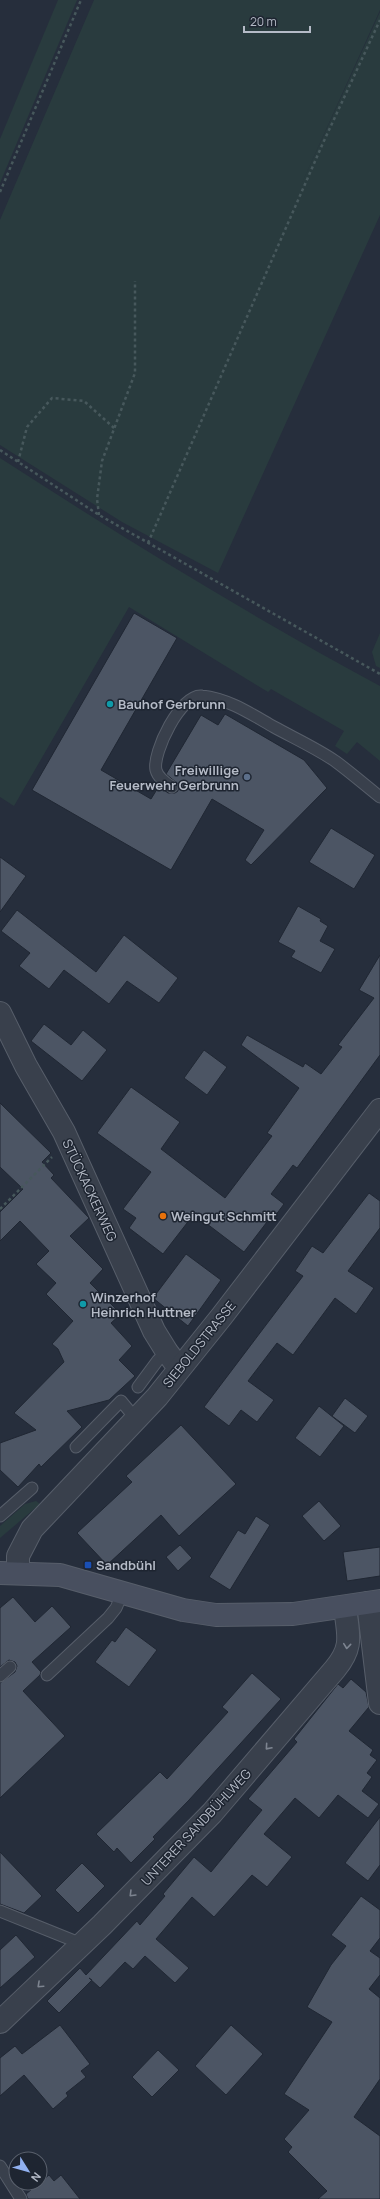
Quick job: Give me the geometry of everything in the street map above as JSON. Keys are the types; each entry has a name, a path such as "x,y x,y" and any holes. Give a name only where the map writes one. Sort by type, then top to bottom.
{"street":[{"name":"STÜCKACKERWEG","path":"0,1013 26,1066 68,1141 154,1331 173,1360"},
{"name":"SIEBOLDSTRASSE","path":"9,1573 32,1529 157,1397 173,1360 222,1316 380,1110"},
{"path":"9,1573 60,1575 183,1610 223,1616 293,1614 374,1602 380,1703"},
{"name":"UNTERER SANDBÜHLWEG","path":"0,2022 82,1944 212,1813 346,1656 348,1643 345,1607"}],"lane":[{"path":"172,787 162,780 156,772 155,762 164,738 177,713 187,701 200,696 220,699 239,706 334,761 380,797"},
{"path":"138,1387 158,1360 173,1360"},
{"path":"76,1447 121,1401 136,1418"},
{"path":"0,1516 32,1488"},
{"path":"47,1675 108,1618 116,1608 123,1592"},
{"path":"0,1676 10,1667"},
{"path":"0,1911 82,1944"},
{"path":"0,2166 21,2199"}],"path":[{"path":"0,192 82,0"},
{"path":"148,543 323,143 380,20"},
{"path":"99,515 97,499 102,460 135,373 135,282"},
{"path":"18,462 26,427 52,398 84,401 114,428"},
{"path":"0,450 99,515 380,674"},
{"path":"0,1209 68,1141"}],"shaded area":[{"path":"58,0 77,0 0,183 0,139"},
{"path":"94,0 380,0 380,10 300,187 380,12 380,215 218,573 122,522 0,445 0,220"},
{"path":"0,458 93,518 188,576 283,632 380,686 380,761 357,742 347,754 335,746 344,731 271,689 268,692 129,607 14,806 0,797"},
{"path":"380,633 380,668 376,666 372,652"},
{"path":"36,1501 40,1504 0,1538 0,1526 25,1504"}],"building":[{"path":"134,613 177,638 101,770 151,799 159,786 168,793 175,793 178,791 178,784 166,774 201,715 218,725 225,714 304,760 327,788 251,865 245,860 264,830 212,799 171,870 32,790"},
{"path":"331,828 375,855 354,889 309,862"},
{"path":"0,857 26,876 0,912"},
{"path":"298,906 321,919 320,921 328,926 320,941 335,949 321,973 291,957 295,951 278,942"},
{"path":"17,910 96,972 124,935 178,978 159,1003 127,981 109,1004 64,970 49,989 19,966 30,953 1,931"},
{"path":"380,955 380,1055 297,1168 293,1165 271,1194 284,1204 272,1220 270,1218 244,1252 194,1214 163,1254 129,1228 136,1218 123,1209 151,1172 97,1133 131,1087 180,1122 161,1149 225,1198 272,1136 267,1133 299,1088 241,1045 247,1035 303,1067 305,1063 321,1074 342,1047 338,1045 374,998 359,990"},
{"path":"44,1024 71,1045 83,1030 107,1050 82,1081 31,1041"},
{"path":"204,1050 227,1067 207,1095 184,1078"},
{"path":"0,1103 51,1153 42,1162 54,1175 51,1178 89,1218 70,1236 103,1269 90,1283 121,1314 111,1323 132,1346 119,1360 135,1376 109,1400 67,1411 82,1427 41,1467 39,1464 18,1487 0,1470 0,1443 36,1430 14,1413 64,1362 58,1349 52,1344 73,1321 46,1294 56,1283 36,1264 49,1251 20,1221 0,1241 0,1212 23,1189 0,1167"},
{"path":"369,1193 380,1201 380,1228 348,1271 374,1288 356,1314 335,1298 293,1355 277,1343 248,1381 274,1400 257,1422 241,1410 229,1426 204,1407 303,1276 295,1271 312,1246 323,1253"},
{"path":"186,1254 221,1280 188,1326 153,1298"},
{"path":"345,1398 368,1416 355,1433 332,1416"},
{"path":"319,1406 344,1426 320,1457 295,1438"},
{"path":"181,1425 236,1484 179,1536 161,1515 107,1565 77,1533 132,1482 126,1476"},
{"path":"319,1501 341,1526 324,1541 302,1516"},
{"path":"256,1516 270,1525 230,1590 209,1577 238,1530 245,1534"},
{"path":"180,1545 192,1558 178,1571 166,1557"},
{"path":"380,1547 380,1576 347,1581 343,1552"},
{"path":"13,1597 35,1622 52,1606 71,1627 32,1662 41,1672 40,1675 23,1691 65,1736 0,1798 0,1683 15,1672 17,1666 15,1662 9,1660 0,1667 0,1608"},
{"path":"126,1627 157,1650 129,1687 95,1662 112,1640 115,1642"},
{"path":"252,1673 281,1699 189,1800 153,1837 155,1839 131,1863 117,1848 114,1852 96,1834 160,1772 167,1779 228,1712 222,1707"},
{"path":"351,1679 366,1692 369,1707 349,1731 373,1750 370,1755 377,1760 367,1773 372,1777 362,1791 379,1804 368,1818 338,1795 319,1818 295,1798 264,1834 292,1857 267,1887 252,1875 214,1917 192,1897 156,1939 189,1968 175,1983 145,1956 133,1969 125,1962 100,1988 92,1980 59,2013 47,2001 80,1968 86,1975 137,1921 140,1925 165,1896 163,1894 194,1857 211,1872 262,1810 248,1799 297,1742 294,1739 338,1684 343,1688"},
{"path":"380,1817 380,1865 368,1881 345,1863"},
{"path":"0,1852 42,1896 24,1913 0,1904"},
{"path":"82,1863 105,1886 78,1913 55,1890"},
{"path":"361,1896 380,1910 380,1938 370,1951 380,1958 380,1975 369,1989 380,1998 380,2079 354,2117 380,2136 380,2199 318,2199 327,2191 288,2152 292,2147 284,2139 309,2110 284,2094 332,2022 307,2007 331,1965 346,1946 331,1935"},
{"path":"16,1935 35,1957 0,1988 0,1950"},
{"path":"60,2025 90,2064 81,2071 86,2077 66,2093 68,2096 53,2109 24,2075 0,2096 0,2058 15,2046 22,2054"},
{"path":"231,2025 263,2054 226,2095 195,2066"},
{"path":"158,2050 179,2070 152,2097 132,2077"},
{"path":"49,2175 54,2181 61,2175 80,2199 28,2199 26,2194 30,2191 48,2191"}],"place":[{"name":"Bauhof Gerbrunn","path":"110,704"},
{"name":"Freiwillige Feuerwehr Gerbrunn","path":"247,777"},
{"name":"Weingut Schmitt","path":"163,1216"},
{"name":"Winzerhof Heinrich Huttner","path":"83,1304"},
{"name":"Sandbühl","path":"88,1565"}]}
